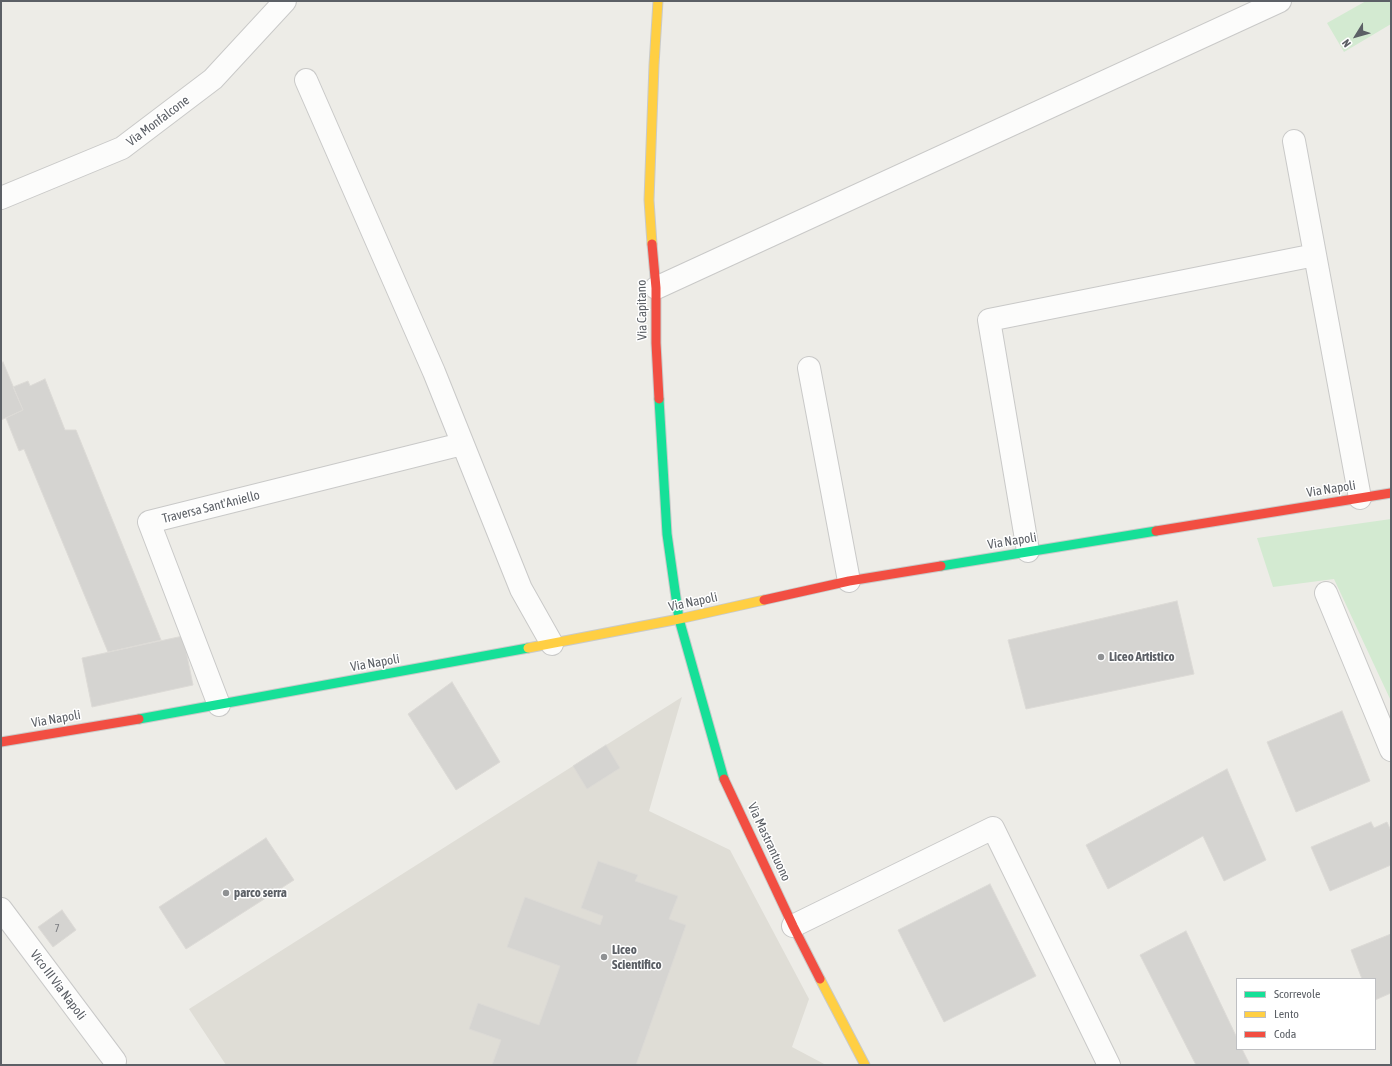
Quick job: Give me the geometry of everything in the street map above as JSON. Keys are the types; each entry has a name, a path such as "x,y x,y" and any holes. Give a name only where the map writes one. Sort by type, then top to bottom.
{"street":[{"name":"Via Monfalcone","path":"1,198 122,148 213,79 285,1"},
{"name":"Via Capitano","path":"658,1 648,200 656,288 656,343 667,534 679,619"},
{"path":"656,288 1280,1"},
{"path":"306,80 434,372 521,589 552,644"},
{"path":"1294,141 1360,498"},
{"path":"1028,551 989,320 1315,255"},
{"path":"809,368 848,581"},
{"name":"Traversa Sant'Aniello","path":"219,705 149,522 462,444"},
{"name":"Via Napoli","path":"1,742 219,705 552,644 679,619 848,581 1391,493"},
{"path":"1326,593 1391,750"},
{"name":"Via Mastrantuono","path":"679,619 724,778 793,926 865,1065"},
{"path":"793,926 993,828 1109,1065"},
{"name":"Vico III Via Napoli","path":"1,909 115,1061"}],"shaded area":[{"path":"682,697 649,811 730,850 809,999 792,1047 826,1065 226,1065 189,1009"}],"green space":[{"path":"1366,1 1391,1 1391,24 1344,52 1327,23"},
{"path":"1391,519 1391,701 1334,579 1273,587 1257,538"}],"building":[{"path":"3,362 23,410 1,420 1,363"},
{"path":"45,379 65,430 76,430 161,640 108,652 24,449 19,451 6,418 23,410 13,387 28,381 30,386"},
{"name":"Liceo Artistico","path":"1177,601 1194,674 1026,709 1008,640"},
{"path":"183,636 193,685 92,707 82,658"},
{"path":"452,682 500,762 456,790 408,714"},
{"path":"1342,711 1370,781 1296,812 1267,742"},
{"path":"606,745 620,768 587,789 573,766"},
{"path":"1227,769 1266,860 1224,881 1203,836 1108,889 1086,845"},
{"path":"1371,822 1374,828 1387,822 1391,831 1391,865 1330,891 1311,847"},
{"name":"parco serra","path":"266,838 294,880 186,949 159,907"},
{"name":"Liceo Scientifico","path":"598,861 638,875 635,881 678,896 669,919 686,925 636,1065 492,1065 501,1040 469,1029 478,1003 539,1025 560,966 507,947 525,897 600,925 603,916 581,908"},
{"path":"990,884 1036,976 944,1022 898,930"},
{"path":"62,910 76,930 53,947 38,927"},
{"path":"1186,931 1236,1036 1236,1050 1242,1050 1250,1065 1196,1065 1140,955"},
{"path":"1391,934 1391,993 1376,1000 1376,978 1362,978 1351,950"}],"traffic: fast":[{"path":"659,399 667,534 679,619 724,779"},
{"path":"941,566 1156,531"},
{"path":"139,719 528,648"}],"traffic: slow":[{"path":"652,244 649,200 658,1"},
{"path":"528,648 679,619 764,600"},
{"path":"820,979 865,1065"}],"traffic: jam":[{"path":"652,244 656,288 656,343 659,399"},
{"path":"1156,531 1391,493"},
{"path":"764,600 849,581 941,566"},
{"path":"1,742 139,719"},
{"path":"724,779 793,926 820,979"}],"place":[{"name":"Liceo Artistico","path":"1101,657"},
{"name":"parco serra","path":"226,893"},
{"name":"Liceo Scientifico","path":"604,957"}]}
